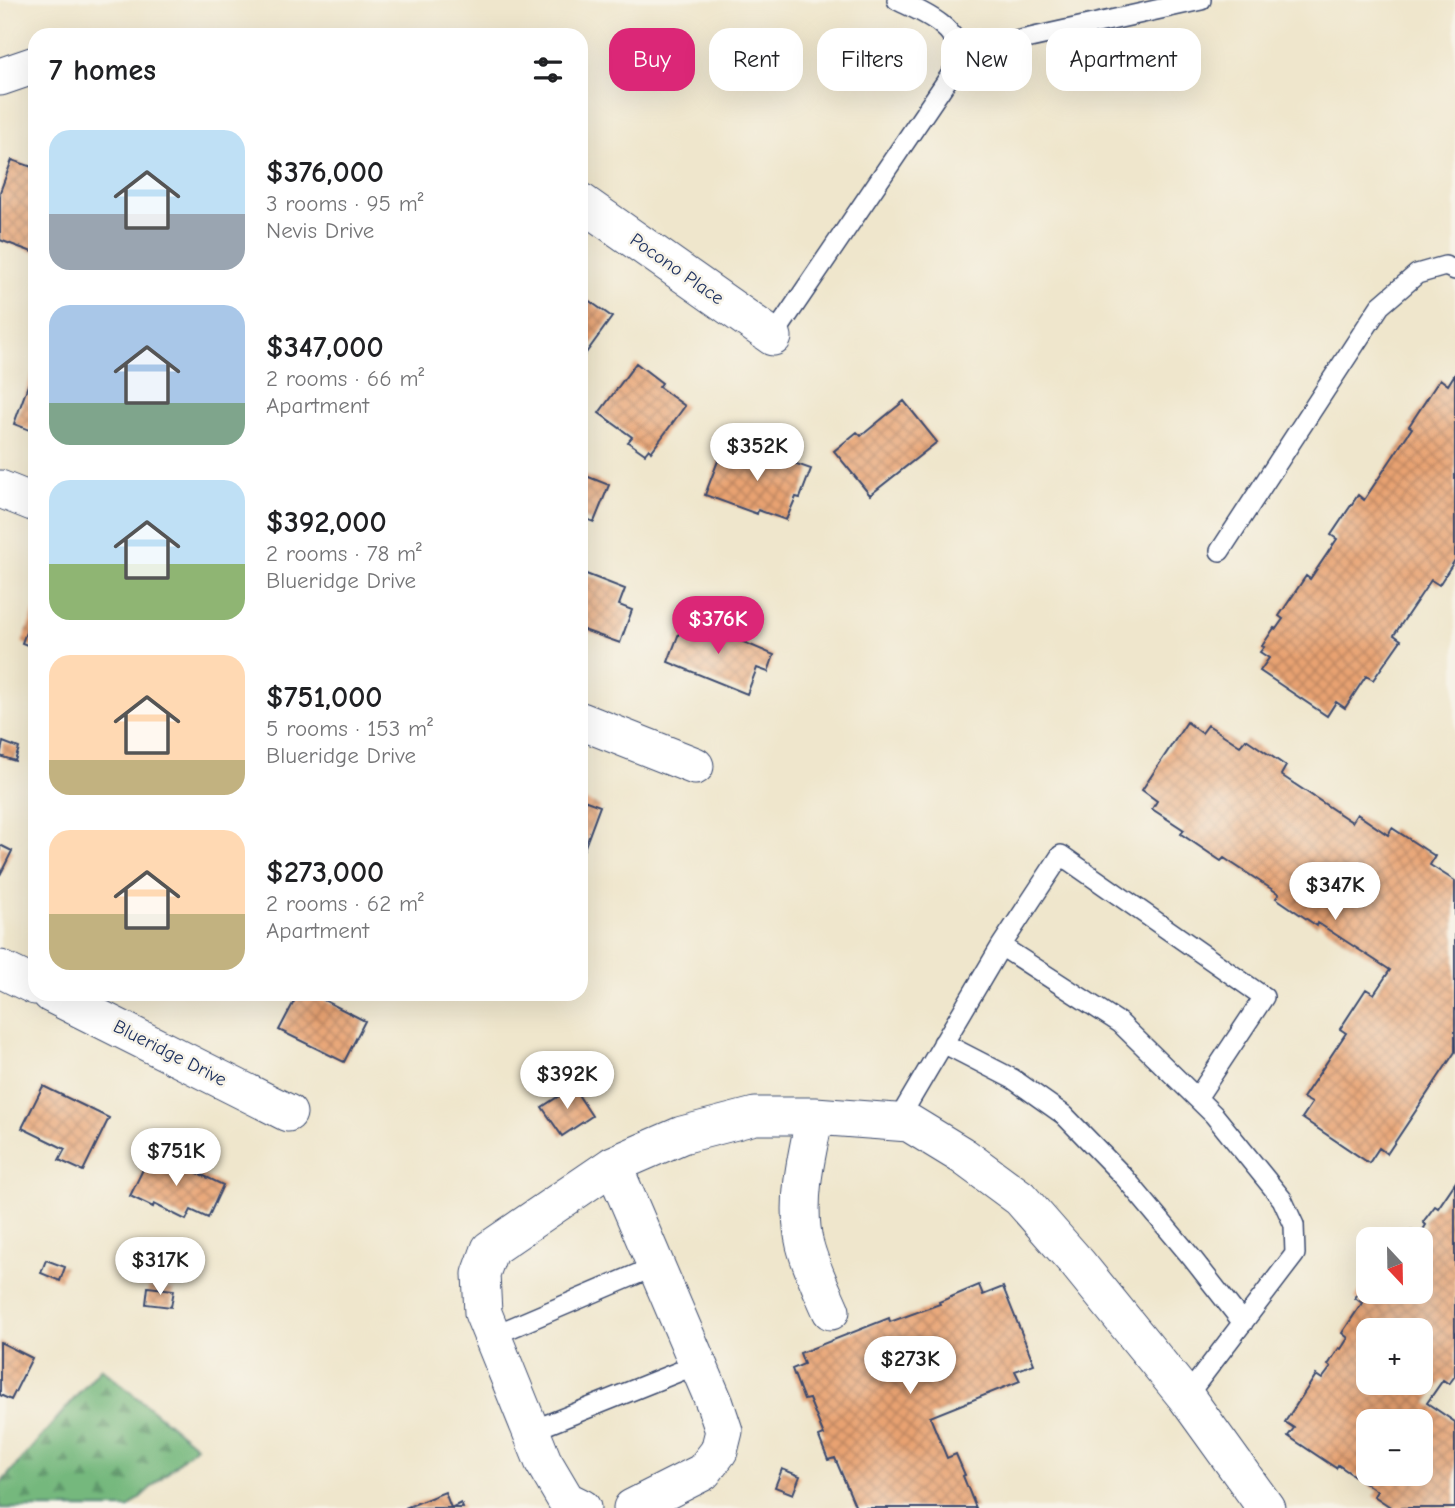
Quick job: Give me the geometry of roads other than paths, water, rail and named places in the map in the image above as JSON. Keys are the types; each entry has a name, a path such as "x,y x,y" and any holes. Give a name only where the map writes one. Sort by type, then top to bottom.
{"street":[{"path":"0,77 28,67"},
{"name":"Pocono Place","path":"588,207 773,337"},
{"path":"0,489 28,500"},
{"path":"588,723 695,766"},
{"path":"0,969 28,983"},
{"name":"Blueridge Drive","path":"65,1001 288,1113"},
{"path":"582,1508 566,1500 543,1461 483,1313 481,1274 490,1249 613,1165 682,1135 755,1116 816,1116 909,1123 963,1156 1020,1198 1078,1264 1186,1397 1266,1508"},
{"path":"816,1116 808,1148 801,1204 805,1244 831,1311"},
{"path":"613,1165 724,1431 719,1451 703,1472 632,1508"}],"lane":[{"path":"897,0 937,20 945,28"},
{"path":"1032,38 1201,0"},
{"path":"773,337 941,89"},
{"path":"1220,551 1380,306 1417,274 1445,266 1455,270"},
{"path":"897,1122 1000,946 1060,855 1265,997 1197,1098"},
{"path":"1000,946 1120,1023 1214,1115 1282,1199 1294,1225 1295,1254 1186,1397"},
{"path":"943,1043 1013,1079 1064,1115 1125,1178 1243,1323"},
{"path":"492,1336 656,1266"},
{"path":"531,1431 698,1364"}]}
